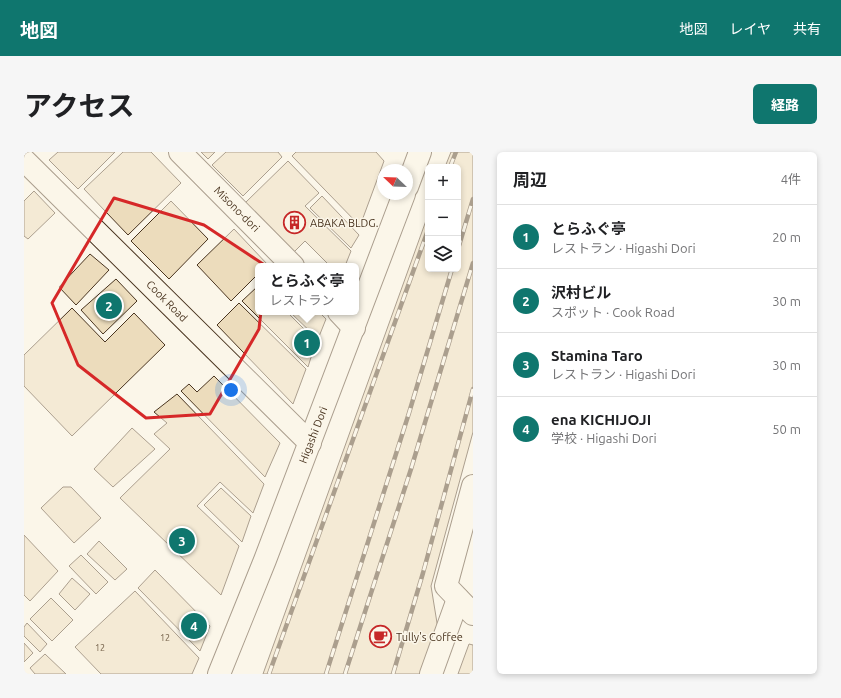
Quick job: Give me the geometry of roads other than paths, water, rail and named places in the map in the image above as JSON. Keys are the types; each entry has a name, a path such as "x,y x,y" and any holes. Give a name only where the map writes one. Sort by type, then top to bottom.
{"street":[{"name":"Misono-dori","path":"180,152 290,263"},
{"path":"413,171 420,152"},
{"name":"Cook Road","path":"24,160 310,443"},
{"name":"Higashi Dori","path":"359,315 402,200"},
{"path":"342,315 354,328"},
{"name":"Higashi Dori","path":"219,674 359,315"},
{"path":"473,486 446,586 473,614"},
{"path":"431,674 458,599"}],"railway":[{"path":"451,164 456,152"},
{"path":"461,239 473,199"},
{"path":"269,674 426,236"},
{"path":"345,674 411,469 473,263"},
{"path":"326,674 409,413 451,272"},
{"path":"393,674 423,573 473,389"}],"place":[{"name":"ABAKA BLDG.","path":"294,223"},
{"name":"沢村ビル","path":"109,306"},
{"name":"とらふぐ亭","path":"307,343"},
{"name":"Stamina Taro","path":"182,541"},
{"name":"ena KICHIJOJI","path":"194,626"},
{"name":"Tully's Coffee","path":"381,637"}]}
